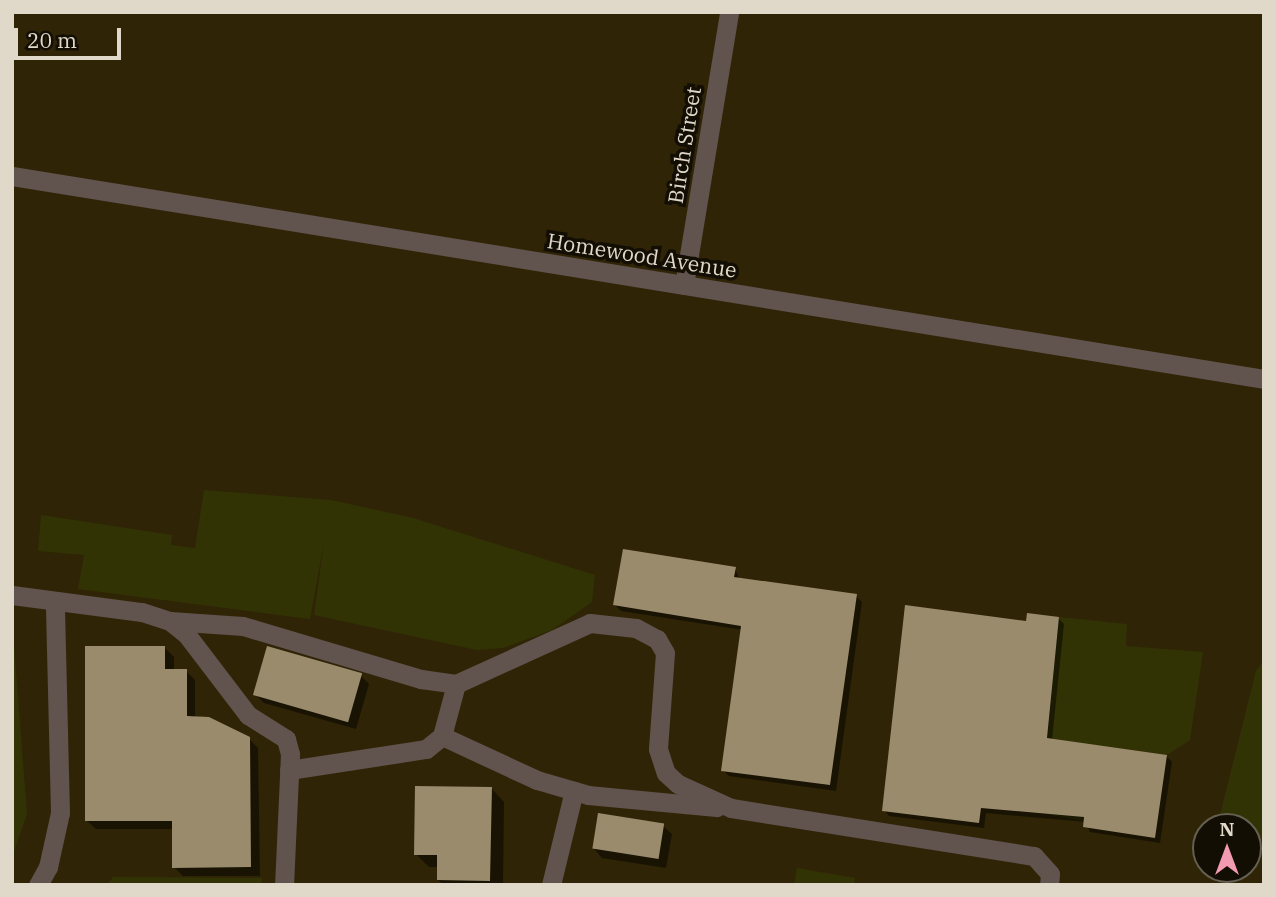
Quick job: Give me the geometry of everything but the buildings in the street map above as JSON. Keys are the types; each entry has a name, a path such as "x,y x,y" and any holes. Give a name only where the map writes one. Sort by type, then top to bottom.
{"street":[{"name":"Birch Street","path":"684,285 729,12"},
{"name":"Homewood Avenue","path":"12,176 1264,379"},
{"path":"12,595 170,621 243,626 421,679 456,684 590,623 636,628 657,639 665,653 658,707 660,762 678,784 731,808"},
{"path":"38,885 48,867 60,813 55,600"},
{"path":"170,621 187,635 248,715 286,738 289,770 284,885"},
{"path":"289,770 421,751 442,736 456,684"},
{"path":"442,736 537,780 574,791 662,804 731,808 1034,856 1050,874 1049,885"},
{"path":"551,885 574,791"}],"shaded area":[{"path":"204,490 331,500 413,518 595,575 592,602 552,630 503,648 477,650 314,615 324,542 310,619 78,589 84,555 38,551 41,515 172,535 171,545 195,548"},
{"path":"1059,617 1127,624 1126,646 1203,652 1190,740 1167,755 1096,745 1082,821 1040,813"},
{"path":"12,619 27,814 12,857"},
{"path":"1264,660 1262,839 1262,813 1220,813 1256,671"},
{"path":"797,868 855,878 854,885 794,885"},
{"path":"113,877 262,878 261,885 107,885"}]}
